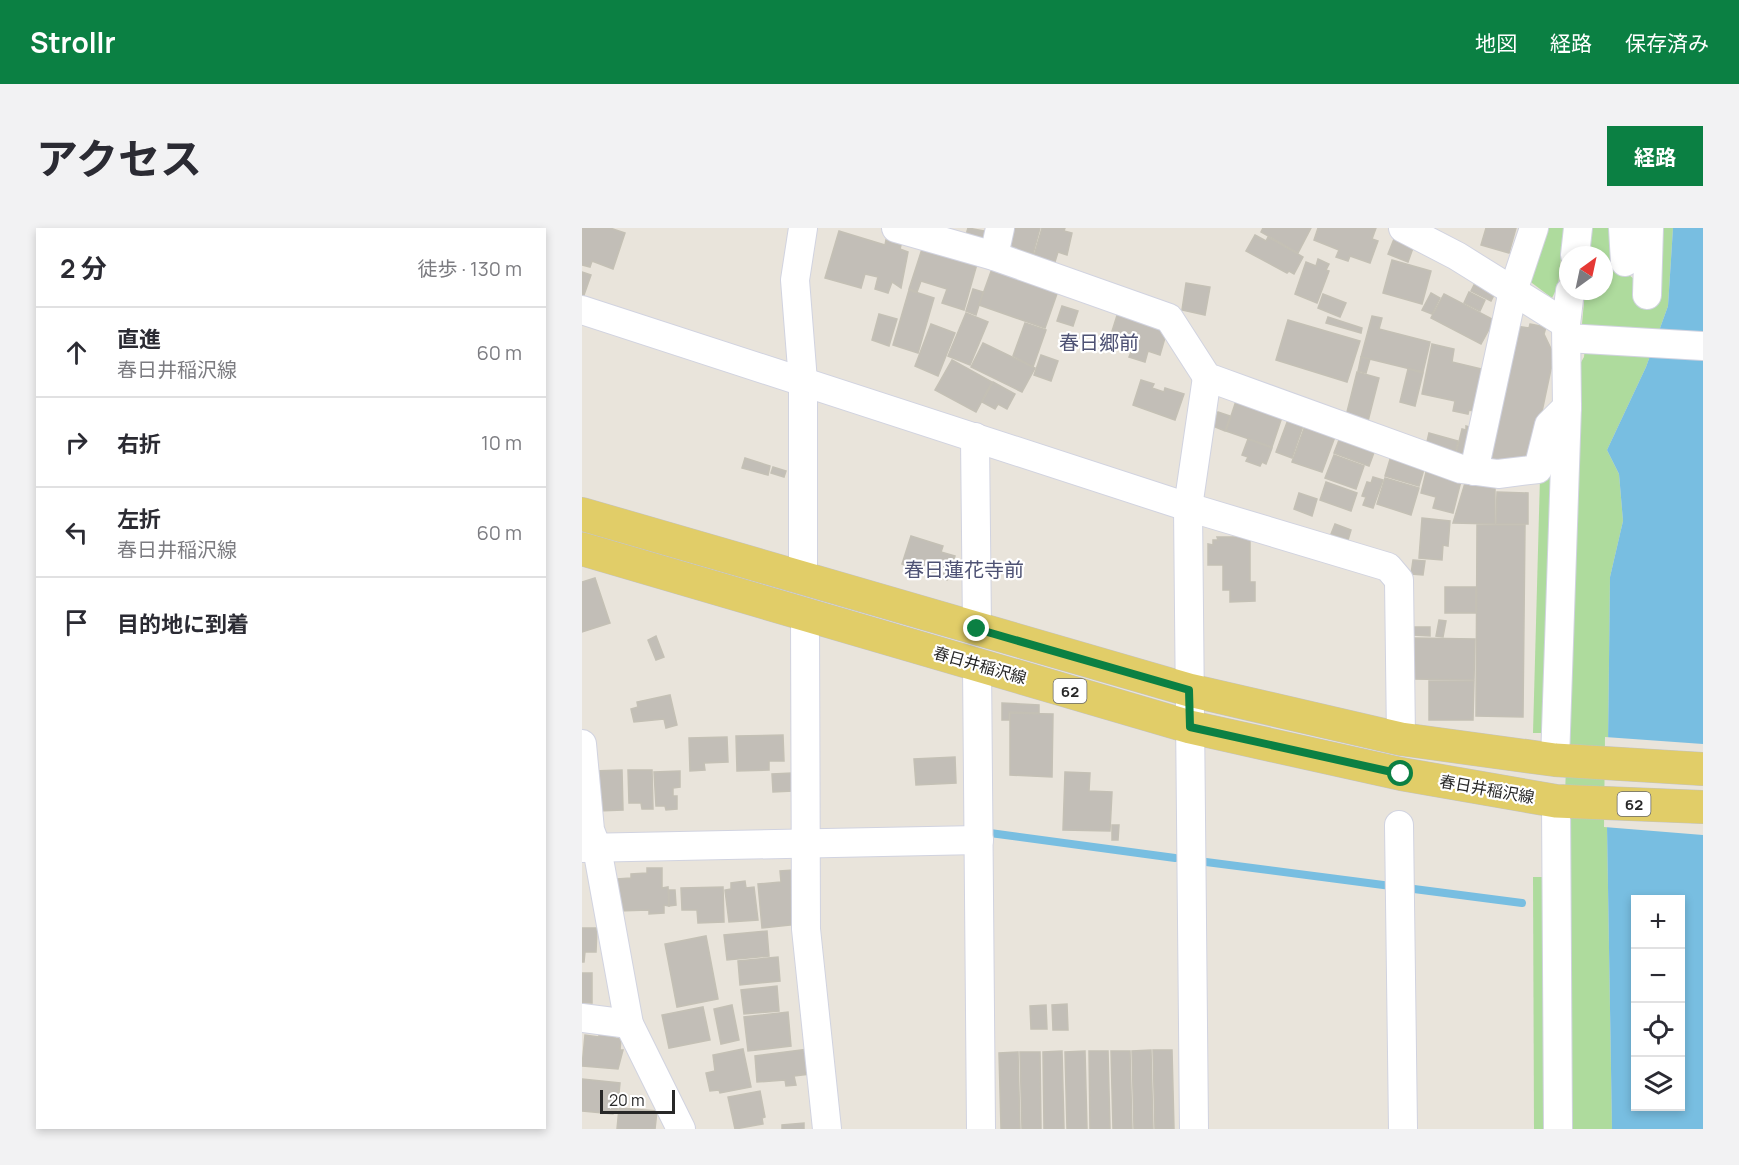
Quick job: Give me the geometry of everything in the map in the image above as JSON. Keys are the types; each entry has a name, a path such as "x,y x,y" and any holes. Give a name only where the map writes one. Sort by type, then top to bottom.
{"main road":[{"name":"春日井稲沢線","path":"582,514 1189,690 1401,739 1561,761 1703,769"},
{"name":"春日井稲沢線","path":"582,549 1190,727 1401,774 1561,801 1703,807"}],"street":[{"path":"803,228 795,280 803,381 803,578"},
{"path":"896,228 994,256 1169,318 1207,377 1461,469 1498,474 1538,469 1549,424 1568,407"},
{"path":"994,256 1000,228"},
{"path":"1403,228 1457,256 1513,291 1573,334 1703,346"},
{"path":"1474,471 1513,291 1534,228"},
{"path":"1576,246 1578,228"},
{"path":"1623,228 1625,262"},
{"path":"1647,295 1649,228"},
{"path":"1561,761 1568,407 1573,334 1571,300"},
{"path":"582,310 1188,507 1388,567 1399,580 1401,739"},
{"path":"1194,1129 1188,507 1207,377"},
{"path":"975,437 977,629"},
{"path":"805,614 806,929 827,1129"},
{"path":"977,664 981,1129"},
{"path":"582,744 590,830 589,848 629,1024 681,1129"},
{"path":"1558,1129 1561,801"},
{"path":"1399,825 1403,1129"},
{"path":"589,848 979,840"},
{"path":"582,1018 629,1024"}],"green space":[{"path":"1542,228 1564,228 1562,246 1559,246 1558,286 1552,298 1528,280"},
{"path":"1591,228 1617,228 1619,267 1639,283 1657,228 1673,228 1668,306 1646,367 1607,450 1619,474 1623,521 1610,577 1607,827 1612,1129 1566,1129 1564,824 1580,364 1584,357 1587,328 1582,324 1584,300 1613,300 1613,246 1589,246"},
{"path":"1553,455 1546,733 1533,733 1540,477"},
{"path":"1533,877 1549,877 1551,1129 1534,1129"}],"water":[{"path":"1673,228 1703,228 1703,1129 1612,1129 1607,827 1610,577 1623,521 1619,474 1607,450 1646,367 1668,306"}],"pier":[{"path":"1605,737 1703,744 1703,835 1604,827"}],"building":[{"path":"582,228 610,228 625,233 613,269 592,261 590,267 582,265"},
{"path":"968,228 990,232 987,245 965,238"},
{"path":"1008,228 1040,228 1033,254 1003,245"},
{"path":"1042,228 1065,228 1064,231 1072,233 1067,255 1058,252 1054,265 1033,259"},
{"path":"1263,228 1311,228 1298,253 1261,232"},
{"path":"1318,228 1376,228 1372,239 1378,241 1370,263 1350,256 1348,261 1336,257 1339,250 1314,240"},
{"path":"1486,228 1516,228 1509,253 1481,245"},
{"path":"839,231 885,245 886,240 901,245 900,249 908,252 901,288 892,282 888,293 875,289 878,277 865,274 861,288 825,278"},
{"path":"1396,234 1413,248 1408,262 1388,254"},
{"path":"1255,235 1266,241 1268,237 1303,257 1294,274 1289,271 1287,273 1246,251"},
{"path":"923,246 977,264 964,310 942,303 947,289 921,281 917,292 909,289"},
{"path":"1318,259 1329,264 1326,270 1329,271 1317,303 1295,294 1306,262 1316,266"},
{"path":"1392,260 1431,271 1422,304 1383,293"},
{"path":"993,266 1059,288 1045,328 979,305"},
{"path":"582,272 591,275 584,295 582,294"},
{"path":"1477,279 1497,289 1491,301 1471,291"},
{"path":"1186,283 1210,287 1205,315 1182,310"},
{"path":"973,289 983,292 976,315 966,311"},
{"path":"909,290 934,298 918,353 893,345"},
{"path":"1469,292 1485,300 1480,311 1464,303"},
{"path":"1431,293 1440,298 1432,314 1422,310"},
{"path":"1323,294 1346,303 1340,317 1318,308"},
{"path":"1444,294 1494,320 1481,344 1431,318"},
{"path":"1062,306 1078,311 1073,326 1057,321"},
{"path":"1119,309 1167,331 1160,355 1148,351 1145,362 1129,357 1131,352 1108,344"},
{"path":"966,313 988,322 970,365 948,356"},
{"path":"879,314 897,319 889,346 872,340"},
{"path":"1372,316 1382,318 1379,329 1430,342 1423,372 1361,357"},
{"path":"1328,317 1362,328 1361,333 1326,323"},
{"path":"1288,320 1360,341 1347,382 1276,360"},
{"path":"1025,323 1046,330 1033,367 1013,356"},
{"path":"931,324 955,333 938,376 915,366"},
{"path":"1530,324 1546,327 1544,334 1554,355 1533,454 1517,466 1483,459 1516,326 1529,328"},
{"path":"983,343 1035,368 1022,392 971,367"},
{"path":"1432,344 1454,349 1452,362 1486,370 1478,412 1469,410 1468,414 1453,411 1455,401 1422,394"},
{"path":"1041,355 1058,361 1051,381 1034,375"},
{"path":"1361,357 1370,359 1366,373 1358,371"},
{"path":"952,360 992,382 976,412 935,390"},
{"path":"1408,369 1423,373 1415,406 1400,402"},
{"path":"1357,372 1379,378 1368,421 1346,416"},
{"path":"1141,380 1154,384 1152,388 1164,392 1165,388 1184,394 1175,420 1133,405"},
{"path":"993,382 1015,394 1007,409 998,404 995,409 982,402"},
{"path":"1237,398 1283,414 1272,447 1226,431"},
{"path":"1218,412 1230,416 1225,431 1213,426"},
{"path":"1289,417 1304,423 1292,458 1276,452"},
{"path":"1306,423 1336,434 1322,472 1292,462"},
{"path":"1466,426 1477,429 1472,458 1456,454 1462,429 1466,430"},
{"path":"1429,433 1458,441 1455,454 1426,446"},
{"path":"1341,435 1376,447 1369,466 1334,453"},
{"path":"1248,439 1272,448 1266,464 1262,462 1260,466 1246,461 1248,457 1242,455"},
{"path":"1334,455 1364,466 1356,489 1325,478"},
{"path":"1391,456 1425,466 1419,486 1385,476"},
{"path":"745,458 770,466 768,475 742,468"},
{"path":"773,467 786,471 784,477 771,473"},
{"path":"1427,468 1462,477 1453,513 1433,508 1436,497 1421,493"},
{"path":"1373,477 1383,480 1373,508 1363,505 1366,497 1362,496 1367,482 1371,483"},
{"path":"1385,478 1419,488 1411,515 1377,504"},
{"path":"1326,482 1357,493 1351,511 1320,500"},
{"path":"1465,483 1495,483 1495,524 1453,523"},
{"path":"1497,492 1528,493 1528,524 1496,524"},
{"path":"1299,493 1317,499 1312,516 1294,509"},
{"path":"1422,518 1450,521 1448,546 1443,545 1442,560 1419,558"},
{"path":"1335,524 1351,530 1348,540 1331,534"},
{"path":"1477,525 1525,525 1523,717 1476,716"},
{"path":"911,536 943,546 941,552 955,556 947,580 902,564"},
{"path":"1217,537 1250,537 1250,582 1255,582 1255,601 1230,602 1230,590 1223,590 1223,565 1208,565 1208,544 1213,545 1213,540 1218,540"},
{"path":"1413,560 1425,561 1423,575 1411,574"},
{"path":"595,578 610,623 582,632 582,582"},
{"path":"1445,587 1476,587 1476,613 1445,613"},
{"path":"1439,620 1446,621 1443,637 1436,636"},
{"path":"1413,627 1430,627 1430,636 1413,635"},
{"path":"656,636 664,657 656,660 648,640"},
{"path":"1413,638 1475,639 1474,680 1413,679"},
{"path":"1429,681 1474,681 1473,720 1429,720"},
{"path":"670,695 677,725 666,728 664,719 634,722 631,709 638,707 637,702"},
{"path":"1002,703 1039,705 1039,713 1009,712 1009,720 1002,720"},
{"path":"1010,713 1053,714 1052,777 1010,775"},
{"path":"783,735 784,761 769,761 769,770 737,771 736,736"},
{"path":"727,737 728,762 704,763 705,770 690,771 689,738"},
{"path":"955,757 956,783 916,785 914,759"},
{"path":"622,770 623,810 598,811 593,771"},
{"path":"628,770 652,770 653,809 642,809 641,803 629,803"},
{"path":"680,771 680,787 673,788 673,796 677,796 677,809 666,810 665,806 656,806 654,772"},
{"path":"1065,772 1090,773 1089,791 1112,792 1110,831 1063,830"},
{"path":"792,773 793,791 773,792 772,774"},
{"path":"1112,825 1119,825 1118,840 1112,840"},
{"path":"647,868 662,868 662,888 668,887 669,906 664,905 664,913 649,914 649,910 618,911 617,879 631,878 631,874 647,873"},
{"path":"793,870 799,924 762,928 758,884 781,882 780,871"},
{"path":"745,881 746,888 754,887 758,920 729,922 725,890 731,889 731,883"},
{"path":"723,887 724,922 698,923 697,910 682,910 681,888"},
{"path":"669,890 675,890 676,905 669,906"},
{"path":"582,928 597,928 596,952 585,952 584,962 582,962"},
{"path":"767,931 769,956 727,960 724,935"},
{"path":"706,936 718,999 677,1007 665,944"},
{"path":"778,957 780,981 740,985 738,961"},
{"path":"582,973 592,973 592,1003 582,1003"},
{"path":"777,986 779,1011 744,1014 741,990"},
{"path":"1067,1004 1068,1030 1053,1030 1052,1005"},
{"path":"732,1005 739,1040 721,1044 714,1009"},
{"path":"1046,1005 1047,1029 1031,1029 1030,1006"},
{"path":"703,1007 710,1040 669,1048 662,1015"},
{"path":"788,1012 791,1046 748,1051 744,1017"},
{"path":"599,1032 616,1034 615,1038 621,1039 620,1050 623,1050 618,1069 582,1066 585,1035 599,1037"},
{"path":"743,1049 751,1087 720,1093 719,1090 710,1091 706,1073 715,1071 713,1055"},
{"path":"808,1049 810,1074 794,1076 796,1085 786,1086 785,1080 757,1082 755,1056"},
{"path":"1151,1050 1153,1129 1134,1129 1132,1051"},
{"path":"1153,1050 1172,1050 1174,1129 1155,1129"},
{"path":"1062,1051 1064,1129 1044,1129 1043,1052"},
{"path":"1085,1051 1087,1129 1067,1129 1065,1052"},
{"path":"1089,1051 1108,1051 1110,1129 1090,1129"},
{"path":"1111,1051 1130,1051 1132,1129 1113,1129"},
{"path":"1018,1052 1020,1129 1001,1129 999,1053"},
{"path":"1020,1052 1040,1052 1041,1129 1022,1129"},
{"path":"582,1079 620,1083 617,1112 614,1111 613,1114 582,1111"},
{"path":"760,1091 765,1117 762,1118 763,1124 735,1129 728,1097"},
{"path":"619,1108 657,1111 655,1129 617,1129"},
{"path":"804,1123 804,1129 782,1129 782,1125"}],"waterway":[{"path":"990,833 1175,858"},
{"path":"1206,862 1391,886"},
{"path":"1414,889 1522,903"}],"district":[{"name":"春日郷前","path":"1099,342"},
{"name":"春日蓮花寺前","path":"964,569"}],"route":[{"path":"977,629 1189,690 1190,727 1401,774"}]}
